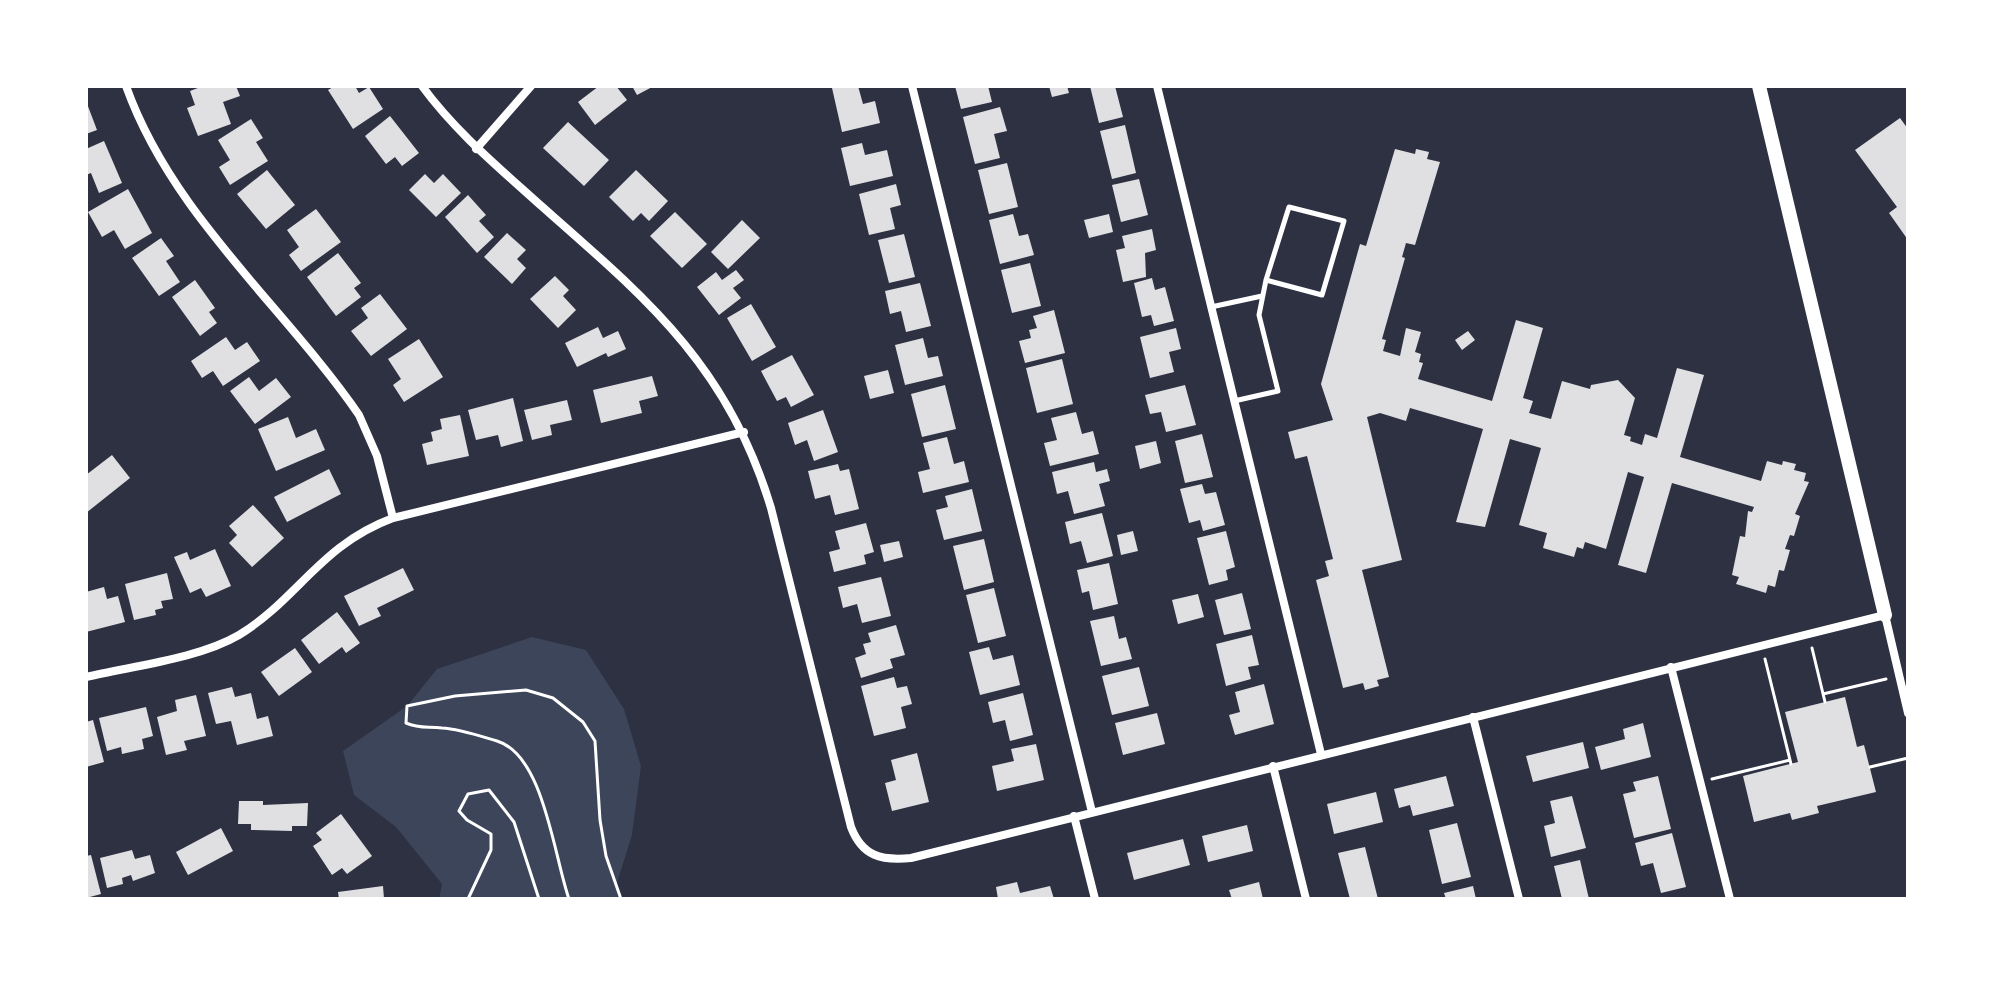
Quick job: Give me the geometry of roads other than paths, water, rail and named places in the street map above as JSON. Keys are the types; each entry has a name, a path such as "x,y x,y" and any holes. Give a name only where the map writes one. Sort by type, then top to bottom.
{"street":[{"path":"126,86 152,145 180,192 359,415 377,456 393,518"},
{"path":"422,86 476,149 622,277 672,326 721,390 744,432 771,508 851,827 870,854 911,858 1885,615"},
{"path":"476,149 531,86"},
{"path":"912,86 1092,812"},
{"path":"1170,86 1157,88 1321,754"},
{"path":"1759,86 1908,713"},
{"path":"86,677 225,642 265,615 345,541 393,518 744,432"},
{"path":"1671,667 1730,899"},
{"path":"1473,717 1519,899"},
{"path":"1273,766 1306,899"},
{"path":"1074,816 1095,899"}],"lane":[{"path":"1234,401 1278,391 1259,315 1266,280 1289,207 1344,221 1322,295 1266,280"},
{"path":"1211,307 1262,296"}]}
